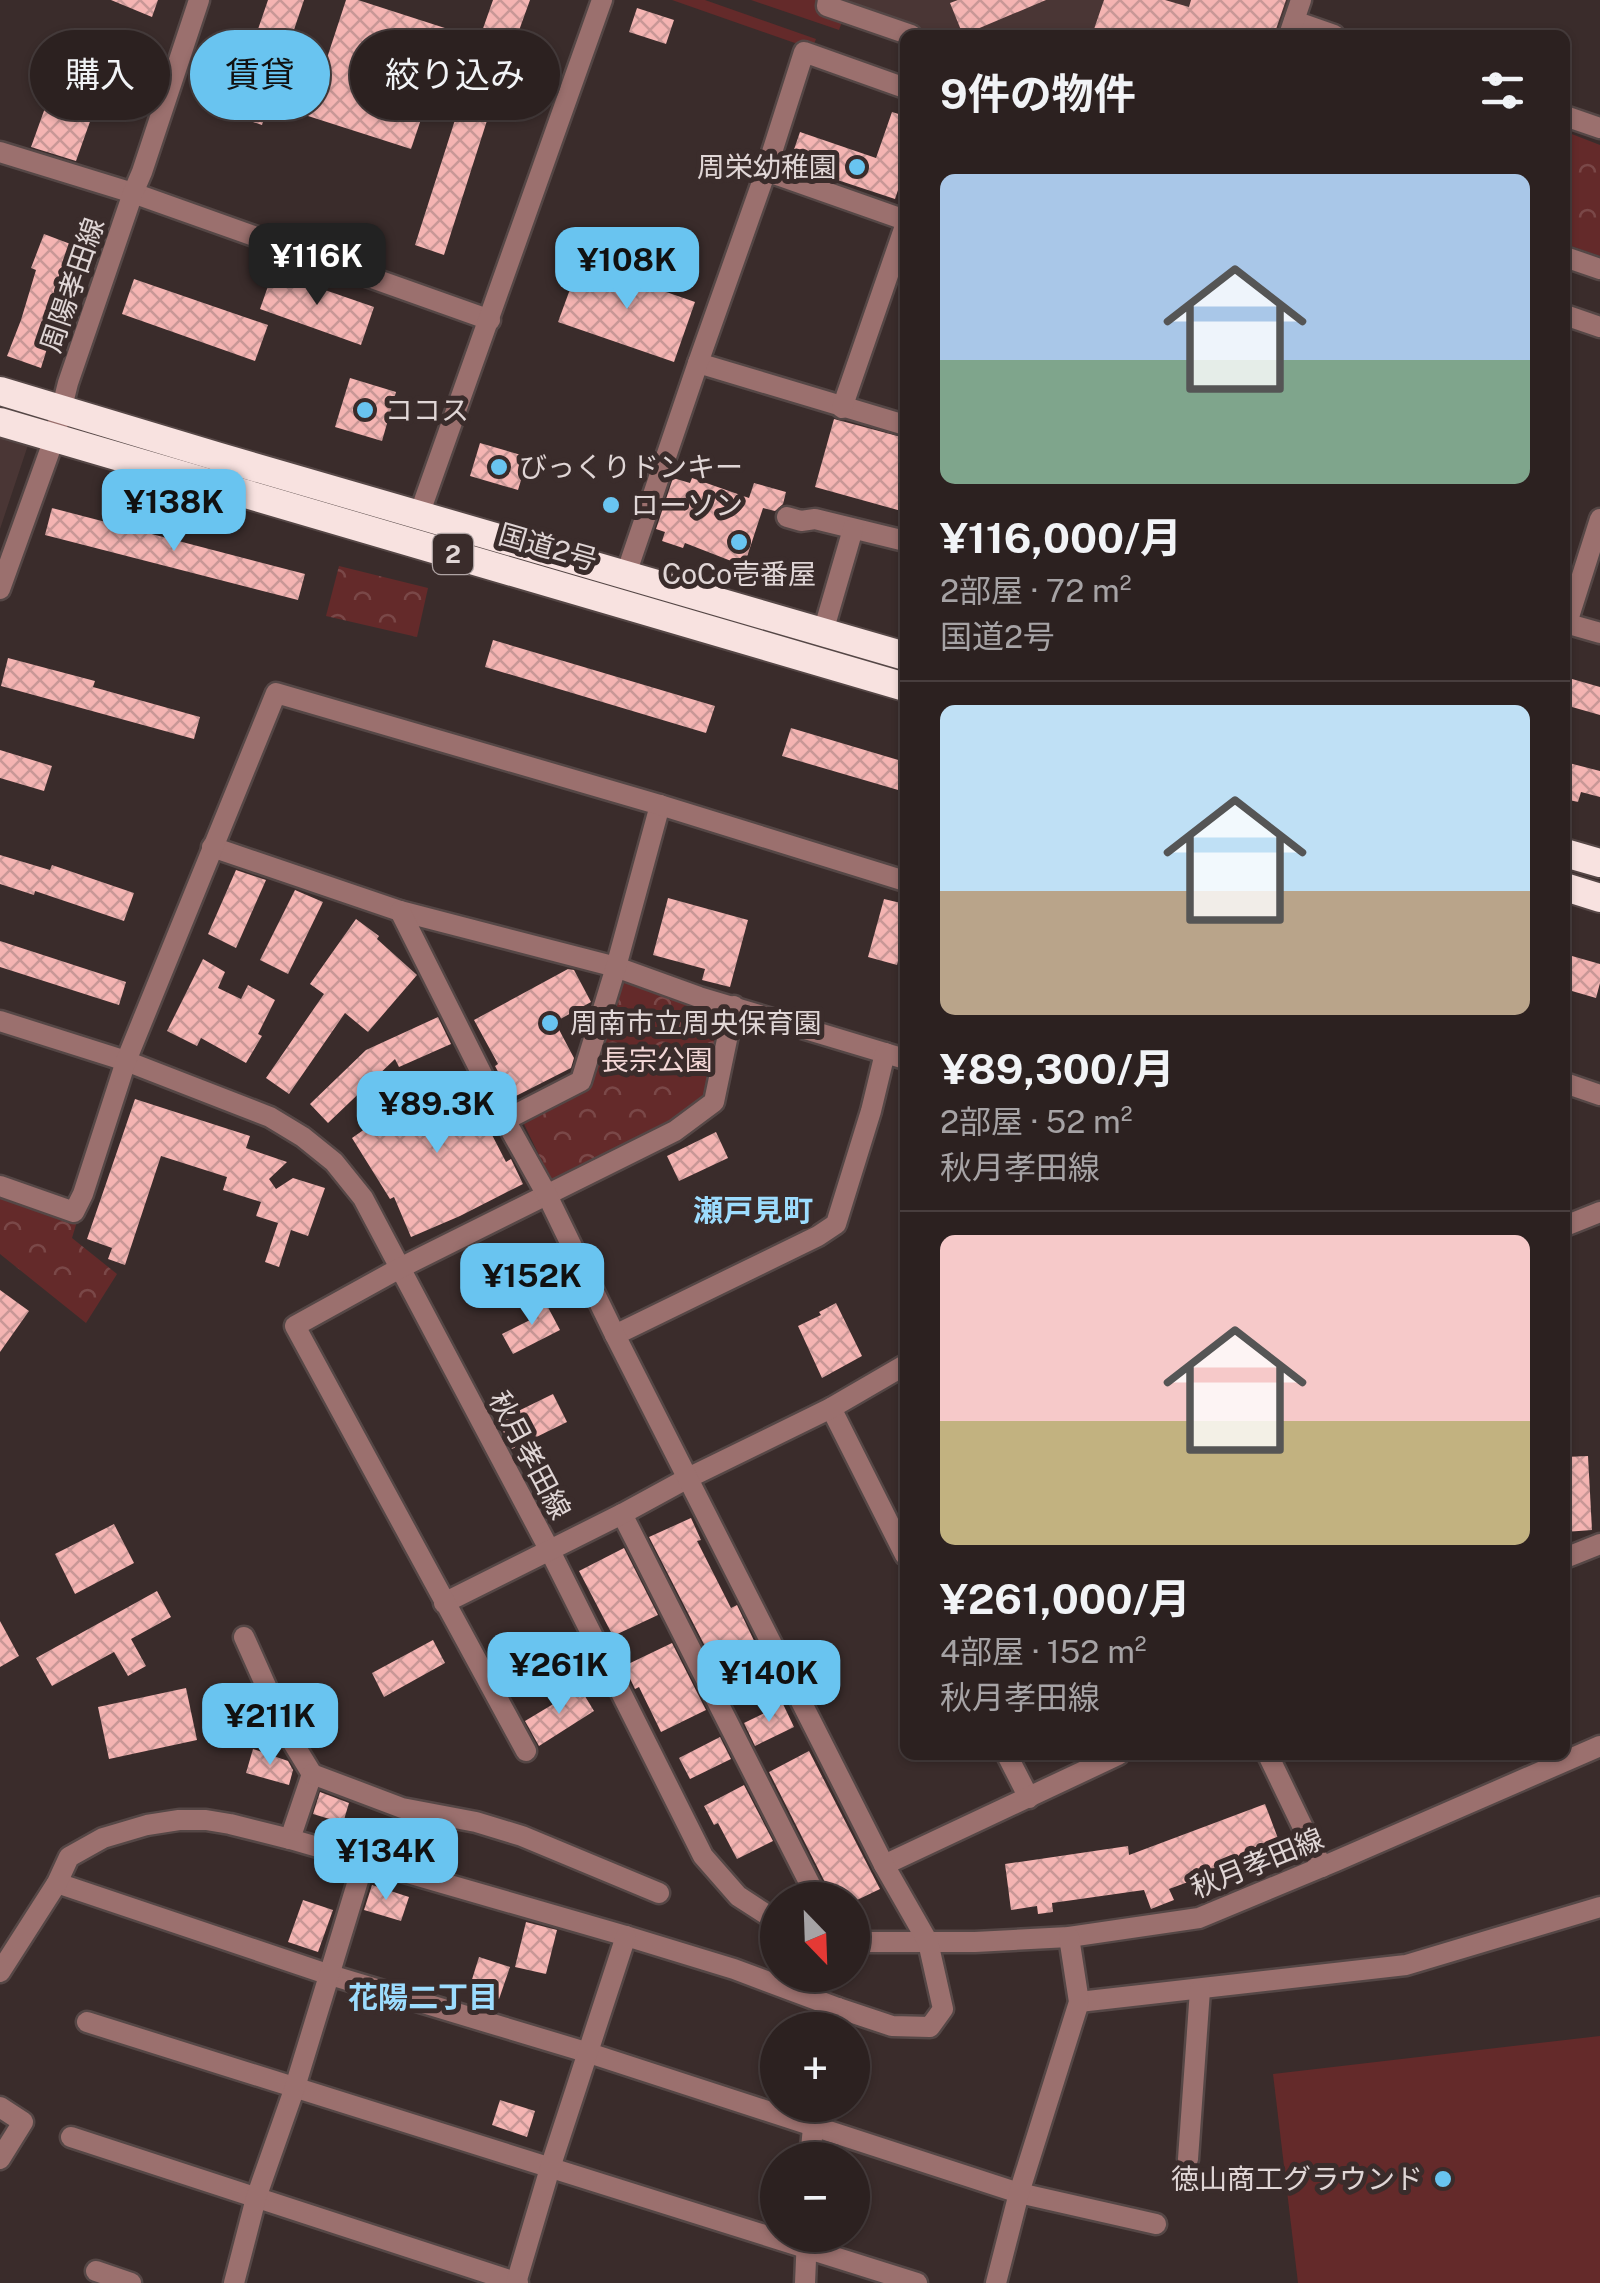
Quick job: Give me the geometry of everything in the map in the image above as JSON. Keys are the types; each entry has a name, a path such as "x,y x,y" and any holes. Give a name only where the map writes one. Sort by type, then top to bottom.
{"highway":[{"name":"国道2号","path":"0,391 900,655"},
{"name":"国道2号","path":"0,422 900,686"},
{"path":"1570,854 1600,863"},
{"path":"1570,889 1600,898"}],"street":[{"name":"周陽孝田線","path":"0,588 54,438 68,383 199,0"},
{"path":"419,515 602,0"},
{"path":"1291,28 1301,0"},
{"path":"828,3 900,31"},
{"path":"626,574 804,52 900,86"},
{"path":"1570,118 1600,128"},
{"path":"0,152 132,192 490,320"},
{"path":"766,172 900,221"},
{"path":"842,408 900,238"},
{"path":"1570,258 1600,269"},
{"path":"1570,317 1600,327"},
{"path":"698,363 900,424"},
{"path":"787,518 801,522 814,519 900,540"},
{"path":"1570,611 1600,519"},
{"path":"823,632 853,529"},
{"path":"1570,624 1600,633"},
{"path":"0,1186 74,1212 126,1061 276,692 900,879"},
{"path":"505,1120 581,1081 660,805"},
{"path":"212,847 400,911 616,967 699,997 895,1056 871,1110 836,1224 615,1335"},
{"path":"0,1972 69,1857 103,1838 147,1824 206,1820 290,1839 626,1936 734,1969 892,2026 930,2026 943,2009 928,1942 884,1865 400,911"},
{"path":"526,1751 294,1326 400,1268 675,1130 714,1102 734,1006"},
{"name":"秋月孝田線","path":"0,1021 126,1061 270,1117 303,1136 334,1162 363,1198 548,1549 703,1856 738,1896 760,1910"},
{"path":"1570,1085 1600,1095"},
{"path":"1570,1224 1600,1212"},
{"path":"444,1603 831,1408 900,1369"},
{"path":"831,1408 900,1545"},
{"path":"622,1514 809,1882"},
{"path":"1570,1556 1600,1544"},
{"path":"244,1637 287,1733 312,1774 402,1808 476,1822 522,1836 659,1893"},
{"name":"秋月孝田線","path":"1570,1759 1600,1746"},
{"path":"1010,1760 1029,1798"},
{"path":"884,1865 1108,1760"},
{"path":"1270,1760 1322,1868"},
{"name":"秋月孝田線","path":"870,1942 1069,1937 1199,1918 1568,1760"},
{"path":"290,1839 312,1774"},
{"path":"234,2283 256,2198 295,2087 364,1860"},
{"path":"56,1883 327,1974 760,2100"},
{"path":"1078,2002 1406,1965 1600,1906"},
{"path":"70,2137 516,2283 626,1936"},
{"path":"996,2283 1019,2193 1078,2002 1069,1937"},
{"path":"1188,2159 1200,1990"},
{"path":"837,2012 838,2008"},
{"path":"87,2022 550,2168 760,2228"},
{"path":"0,2107 23,2122 0,2159"},
{"path":"831,2122 1019,2193 1156,2224"},
{"path":"805,2283 807,2252"},
{"path":"834,2252 917,2283"},
{"path":"96,2271 131,2283"}],"shaded area":[{"path":"1292,0 1282,30 916,30 830,2"},
{"path":"0,437 28,445 0,529"}],"green space":[{"path":"672,0 705,0 816,39 812,49"},
{"path":"751,0 819,0 816,12 842,22 839,30"},
{"path":"1570,133 1600,145 1600,256 1570,246"},
{"path":"339,566 428,588 417,637 326,616"},
{"name":"長宗公園","path":"623,979 725,1017 708,1096 682,1117 552,1182 523,1122 583,1092 591,1080"},
{"path":"0,1193 78,1218 72,1238 117,1274 86,1323 0,1254"},
{"name":"徳山商工グラウンド","path":"1600,2036 1600,2283 1298,2283 1273,2074"}],"building":[{"path":"111,0 158,0 152,17"},
{"path":"268,0 304,0 294,30 258,30"},
{"path":"346,0 358,0 451,30 350,30 350,120 421,120 411,149 320,120 330,120 330,49"},
{"path":"493,0 530,0 519,30 482,30"},
{"path":"1046,0 975,30 961,30 950,3"},
{"path":"1104,0 1165,0 1189,7 1191,0 1286,0 1276,30 1094,30"},
{"path":"637,8 674,20 666,44 629,32"},
{"path":"892,112 900,114 900,184 895,199 789,164 800,132 876,158"},
{"path":"41,120 91,120 76,161 31,147"},
{"path":"455,120 487,120 444,255 415,245"},
{"path":"44,234 81,248 41,368 7,356"},
{"path":"580,262 695,302 674,362 558,322"},
{"path":"273,272 374,307 361,345 260,309"},
{"path":"134,279 268,325 255,361 122,314"},
{"path":"350,378 396,392 382,441 335,427"},
{"path":"834,419 900,437 900,511 815,487"},
{"name":"びっくりドンキー","path":"480,443 528,457 518,490 470,476"},
{"path":"673,478 690,483 692,478 749,498 754,483 786,492 783,504 775,511 763,508 744,566 685,543 683,548 662,541 665,532 656,529"},
{"path":"52,508 305,574 298,600 45,535"},
{"path":"493,640 715,706 706,733 485,667"},
{"path":"8,658 95,681 93,687 200,717 194,739 1,686"},
{"path":"1570,678 1600,687 1600,715 1570,706"},
{"path":"791,728 900,761 900,791 782,756"},
{"path":"0,750 52,766 44,791 0,778"},
{"path":"1570,763 1600,771 1600,797 1581,792 1578,802 1570,800"},
{"path":"0,855 50,870 52,865 134,893 124,921 35,891 34,895 0,884"},
{"path":"236,870 266,880 236,948 208,934"},
{"path":"295,890 323,902 288,974 260,960"},
{"path":"668,898 748,920 730,987 702,980 705,969 653,955"},
{"path":"884,899 900,903 897,965 868,957"},
{"path":"356,919 379,936 377,939 417,975 368,1032 345,1013 289,1094 266,1078 324,994 310,984"},
{"path":"0,941 126,982 119,1005 0,967"},
{"path":"1570,955 1600,964 1596,998 1570,990"},
{"path":"203,959 225,972 218,988 241,999 248,985 275,1000 258,1034 262,1036 246,1063 201,1038 197,1046 167,1031"},
{"path":"568,969 574,970 591,1002 555,1022 574,1058 571,1068 512,1098 474,1020"},
{"path":"438,1017 451,1044 399,1067 395,1059 328,1123 310,1104 366,1050"},
{"path":"460,1073 506,1162 511,1159 523,1184 411,1237 394,1197 390,1199 352,1138 412,1096"},
{"path":"135,1099 250,1136 246,1148 287,1162 269,1179 276,1189 293,1178 325,1188 308,1236 291,1230 279,1267 265,1262 278,1223 256,1216 261,1202 223,1190 227,1177 161,1156 125,1265 108,1259 112,1248 87,1239"},
{"path":"716,1132 728,1158 679,1181 667,1156"},
{"path":"0,1290 29,1311 0,1352"},
{"path":"542,1296 560,1330 513,1354 502,1334 536,1317 529,1303"},
{"path":"836,1303 862,1356 822,1378 798,1326"},
{"path":"553,1394 567,1422 512,1449 498,1421"},
{"path":"1588,1456 1592,1530 1570,1532 1570,1457"},
{"path":"691,1518 701,1540 697,1541 731,1608 737,1605 770,1674 730,1695 649,1537"},
{"path":"114,1524 134,1563 75,1594 55,1554"},
{"path":"624,1548 658,1615 613,1636 579,1571"},
{"path":"157,1591 171,1617 131,1639 146,1666 128,1676 114,1652 52,1686 36,1658"},
{"path":"0,1621 19,1656 0,1667"},
{"path":"433,1640 445,1663 384,1697 372,1673"},
{"path":"672,1643 706,1710 661,1732 624,1666"},
{"path":"186,1688 197,1740 109,1759 98,1707"},
{"path":"580,1688 594,1711 539,1746 525,1721"},
{"path":"783,1704 794,1727 755,1746 744,1723"},
{"path":"720,1737 731,1759 690,1779 679,1758"},
{"path":"253,1749 288,1761 293,1770 289,1785 246,1773"},
{"path":"809,1751 880,1889 870,1894 870,1882 825,1882 769,1772"},
{"path":"744,1785 773,1841 737,1859 704,1806"},
{"path":"320,1792 349,1803 343,1823 313,1814"},
{"path":"1265,1804 1282,1849 1262,1856 1264,1863 1243,1871 1240,1863 1169,1889 1174,1900 1151,1909 1144,1890 1052,1903 1053,1912 1038,1914 1037,1906 1011,1910 1005,1864 1128,1846 1129,1855"},
{"path":"372,1885 409,1897 401,1921 364,1910"},
{"path":"303,1900 333,1910 318,1952 288,1942"},
{"path":"526,1922 557,1930 546,1974 515,1967"},
{"path":"479,1957 510,1967 499,1999 469,1989"},
{"path":"500,2100 535,2111 527,2137 492,2125"}],"place":[{"name":"周栄幼稚園","path":"857,167"},
{"name":"ココス","path":"365,410"},
{"name":"びっくりドンキー","path":"499,467"},
{"name":"ローソン","path":"611,505"},
{"name":"CoCo壱番屋","path":"739,542"},
{"name":"周南市立周央保育園","path":"550,1023"},
{"name":"徳山商工グラウンド","path":"1443,2179"}],"district":[{"name":"瀬戸見町","path":"753,1211"},
{"name":"花陽二丁目","path":"423,1998"}]}
